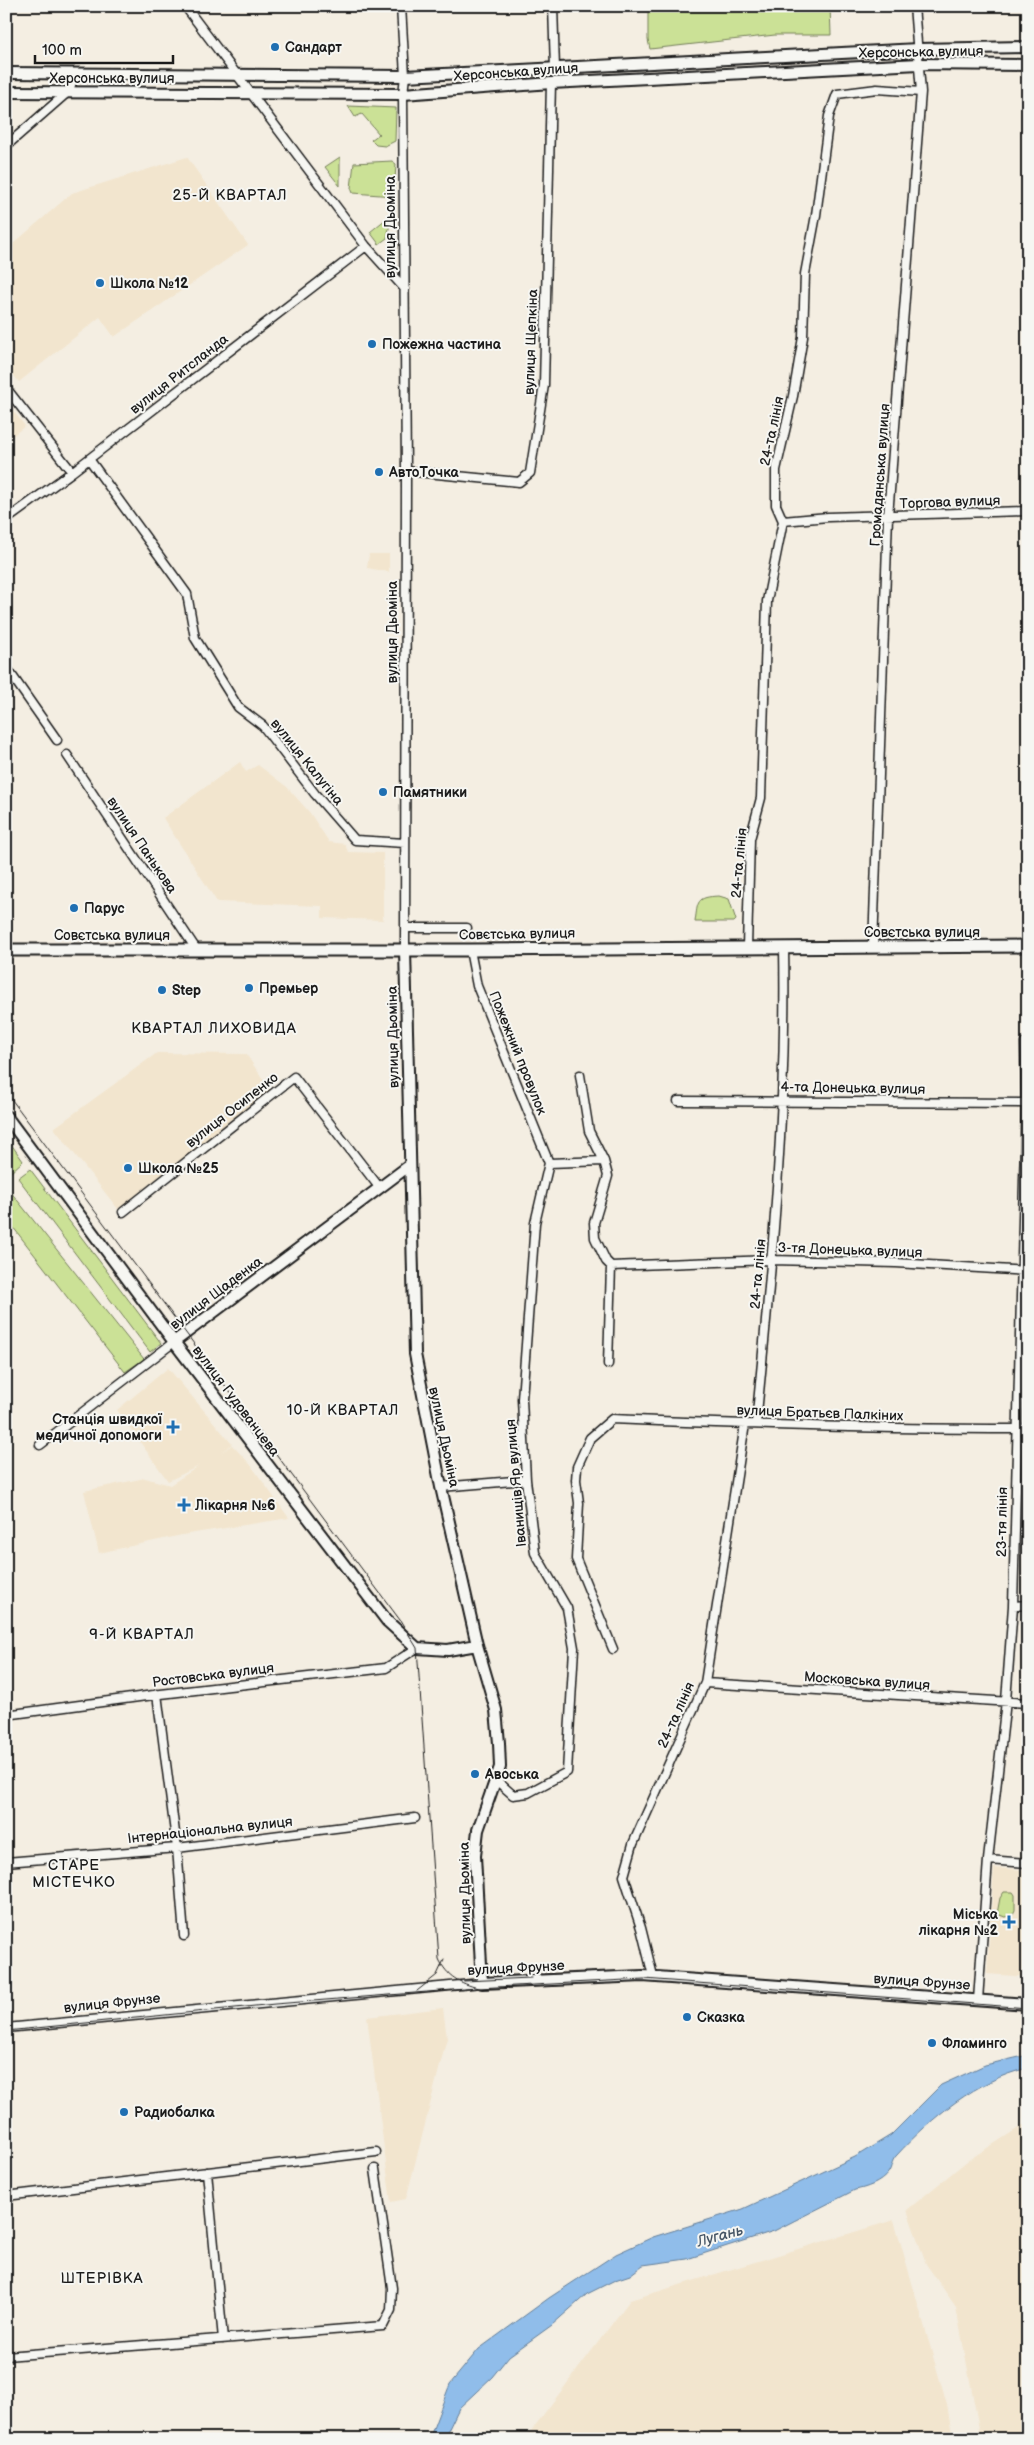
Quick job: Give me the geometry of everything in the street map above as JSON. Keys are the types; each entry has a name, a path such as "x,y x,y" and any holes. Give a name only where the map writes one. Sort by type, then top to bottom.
{"main road":[{"name":"Совєтська вулиця","path":"6,950 470,950 1028,946"}],"street":[{"path":"185,6 366,246 404,288"},
{"name":"вулиця Дьоміна","path":"401,6 405,76 403,94 406,471 405,950 415,1354 441,1487 476,1645 496,1710 500,1767 478,1830 475,1856 482,1983"},
{"path":"553,6 555,69"},
{"name":"Громадянська вулиця","path":"874,947 888,516 921,92 914,6"},
{"name":"Херсонська вулиця","path":"6,73 405,76 918,49 1028,47"},
{"name":"Херсонська вулиця","path":"6,92 403,94 551,83 919,64 1028,65"},
{"path":"6,146 69,92 75,73"},
{"name":"вулиця Щепкіна","path":"406,471 518,482 530,473 544,385 551,83"},
{"name":"24-та лінія","path":"747,947 750,840 761,798 767,601 783,521 776,505 776,470 793,396 803,337 805,274 816,215 829,116 837,94 877,90 921,92"},
{"name":"вулиця Ритсланда","path":"6,520 72,472 366,246"},
{"path":"6,388 72,472"},
{"name":"вулиця Калугіна","path":"89,459 187,594 196,638 238,707 263,726 315,794 355,840 405,843"},
{"name":"Торгова вулиця","path":"783,521 828,516 1028,511"},
{"path":"6,667 57,740"},
{"name":"вулиця Панькова","path":"67,754 196,949"},
{"path":"405,928 467,928"},
{"name":"24-та лінія","path":"756,1423 772,1260 782,1100 784,947"},
{"name":"Пожежний провулок","path":"470,950 477,986 549,1163"},
{"name":"23-тя лінія","path":"978,2000 988,1860 1006,1701 1013,1606 1017,1429 1025,1271 1027,1103 1024,1042"},
{"path":"580,1075 588,1131 604,1161 608,1176 594,1222 594,1238 611,1266 608,1364"},
{"name":"вулиця Осипенко","path":"123,1212 294,1077 379,1187"},
{"name":"4-та Донецька вулиця","path":"678,1101 782,1100 1027,1103"},
{"name":"вулиця Гудованцева","path":"6,1116 174,1342 387,1621 417,1648"},
{"path":"549,1163 604,1161"},
{"name":"Іванищів Яр вулиця","path":"496,1780 513,1795 528,1792 567,1772 574,1648 567,1608 535,1553 526,1480 522,1398 535,1223 549,1163"},
{"name":"вулиця Щаденка","path":"40,1445 410,1165"},
{"name":"3-тя Донецька вулиця","path":"611,1266 772,1260 896,1263 1025,1271"},
{"name":"вулиця Братьєв Палкіних","path":"613,1649 576,1558 579,1503 576,1480 577,1467 590,1438 612,1419 756,1423 797,1427 1028,1429"},
{"name":"24-та лінія","path":"653,1976 641,1928 624,1876 633,1844 705,1682 745,1424"},
{"path":"441,1487 526,1480"},
{"path":"1013,1606 1028,1605"},
{"path":"417,1648 448,1650 476,1645"},
{"name":"Ростовська вулиця","path":"6,1715 157,1694 386,1668 417,1648"},
{"name":"Московська вулиця","path":"705,1682 1028,1703"},
{"path":"157,1694 177,1848 184,1936"},
{"name":"Інтернаціональна вулиця","path":"6,1862 177,1848 416,1818"},
{"path":"988,1860 1028,1863"},
{"name":"вулиця Фрунзе","path":"6,2028 482,1983 653,1976 1028,2004"},
{"path":"6,2196 376,2152"},
{"path":"6,2356 383,2326 391,2310 392,2288 375,2168"},
{"path":"207,2172 223,2339"}],"shaded area":[{"name":"Школа №12","path":"187,157 248,245 114,337 100,317 19,382 6,366 6,250 72,193"},
{"path":"6,402 25,426 6,441"},
{"path":"369,554 389,554 389,572 367,568"},
{"path":"240,762 246,772 258,765 287,787 310,813 329,842 345,844 348,852 383,853 383,920 322,918 322,906 217,902 163,818"},
{"name":"Школа №25","path":"157,1053 246,1054 271,1091 118,1209 54,1128"},
{"name":"Лікарня №6","path":"168,1368 232,1444 220,1453 232,1445 250,1464 289,1518 182,1535 99,1553 84,1491 145,1478 170,1485 199,1466 168,1481 117,1410"},
{"name":"Міська лікарня №2","path":"994,1868 1028,1870 1028,1977 987,1974"},
{"path":"443,2008 447,2038 406,2199 391,2202 367,2017"},
{"path":"1028,2122 1028,2439 981,2439 956,2307 926,2264 907,2210 967,2161"},
{"path":"894,2220 947,2405 953,2439 525,2439 630,2300"}],"green space":[{"path":"648,6 830,6 831,35 775,35 650,49 648,40"},
{"path":"348,106 396,108 395,141 385,146 376,145 371,140 379,134 362,114 355,117"},
{"path":"340,157 340,186 325,167"},
{"path":"392,161 396,164 394,196 353,193 351,188 354,163"},
{"path":"392,214 387,238 379,244 370,232"},
{"path":"719,896 729,899 736,920 734,922 695,922 699,901"},
{"path":"6,1137 23,1161 10,1173 6,1167"},
{"path":"30,1169 161,1343 150,1352 18,1178"},
{"path":"6,1186 144,1359 125,1372 6,1218"},
{"path":"1004,1892 1013,1892 1015,1895 1015,1910 1012,1916 1005,1917 997,1914 1000,1898"}],"water":[{"name":"Лугань","path":"1028,2055 1028,2068 990,2081 956,2102 924,2127 896,2156 885,2177 877,2182 855,2190 774,2231 687,2259 643,2265 630,2275 587,2294 552,2325 509,2356 492,2377 459,2408 444,2439 429,2439 450,2384 479,2349 549,2298 616,2254 653,2237 743,2209 855,2157 891,2135 941,2085 985,2065"}],"tram line":[{"path":"6,1092 400,1620 417,1648 439,1959 450,1975 465,1984 478,1988"},
{"path":"417,1991 437,1975 444,1960"},
{"path":"464,1981 531,1978"},
{"path":"6,2031 275,2004 478,1988 644,1979 1028,2008"}],"place":[{"name":"Сандарт","path":"275,47"},
{"name":"Школа №12","path":"100,283"},
{"name":"Пожежна частина","path":"372,344"},
{"name":"АвтоТочка","path":"379,472"},
{"name":"Памятники","path":"383,792"},
{"name":"Парус","path":"74,908"},
{"name":"Премьер","path":"249,988"},
{"name":"Step","path":"162,990"},
{"name":"Школа №25","path":"128,1168"},
{"name":"Станція швидкої медичної допомоги","path":"173,1427"},
{"name":"Лікарня №6","path":"184,1505"},
{"name":"Авоська","path":"475,1774"},
{"name":"Міська лікарня №2","path":"1009,1922"},
{"name":"Сказка","path":"687,2017"},
{"name":"Фламинго","path":"932,2043"},
{"name":"Радиобалка","path":"124,2112"}],"district":[{"name":"25-Й КВАРТАЛ","path":"230,195"},
{"name":"КВАРТАЛ ЛИХОВИДА","path":"214,1028"},
{"name":"10-Й КВАРТАЛ","path":"343,1410"},
{"name":"9-Й КВАРТАЛ","path":"142,1634"},
{"name":"СТАРЕ МІСТЕЧКО","path":"74,1874"},
{"name":"ШТЕРІВКА","path":"102,2278"}]}
